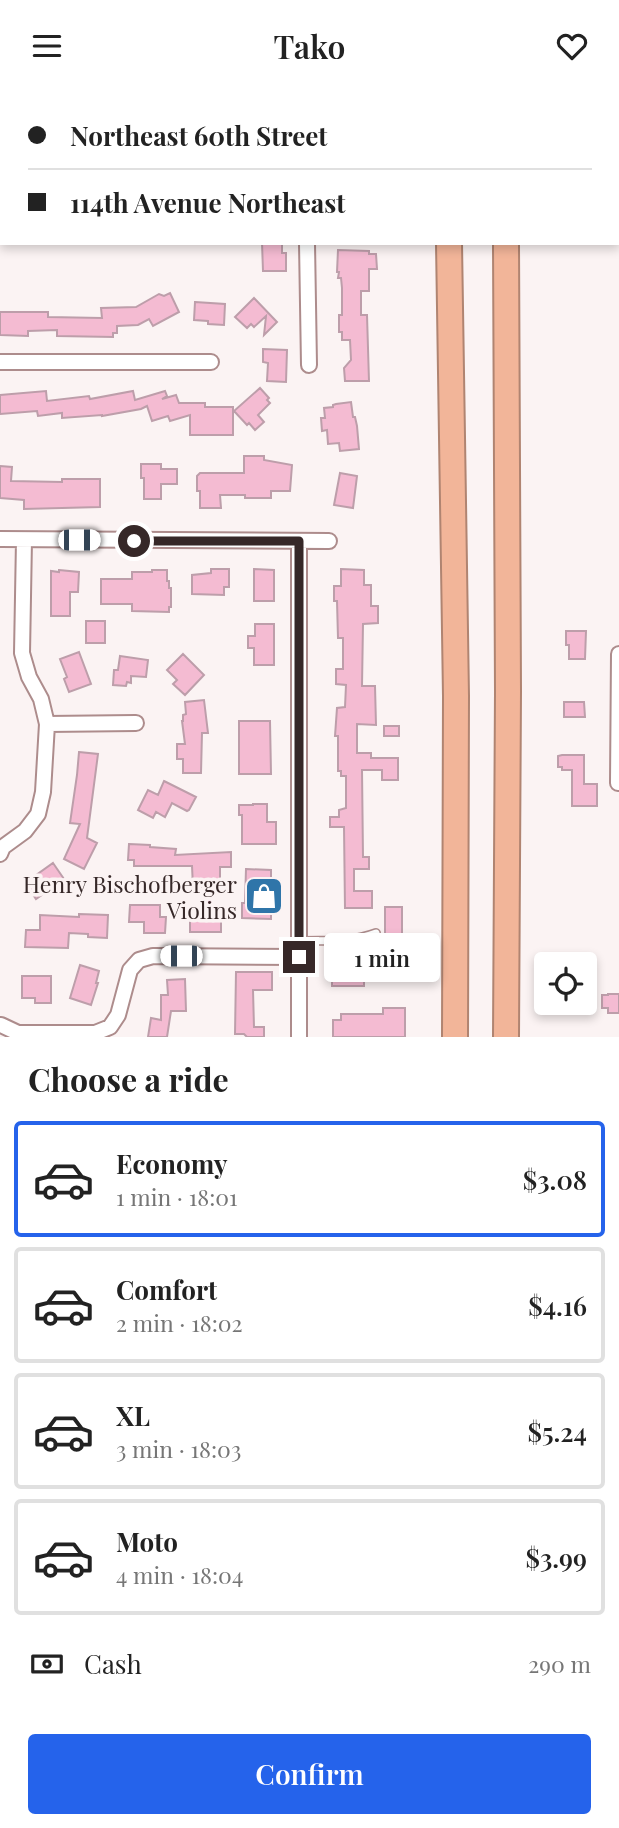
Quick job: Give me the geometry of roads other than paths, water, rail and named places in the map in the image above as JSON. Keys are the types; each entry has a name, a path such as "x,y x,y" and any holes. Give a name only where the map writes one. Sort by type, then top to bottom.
{"highway":[{"path":"449,245 456,696 455,1037"},
{"path":"506,245 506,1037"}],"street":[{"path":"307,245 309,365"},
{"path":"0,362 211,362"},
{"path":"0,539 329,541"},
{"path":"0,853 3,847 25,831 38,814 43,792 47,724 41,699 29,677 22,653 24,540"},
{"path":"299,541 299,1037"},
{"path":"618,783 619,654"},
{"path":"47,724 136,723"},
{"path":"0,1024 18,1033 95,1033 110,1027 118,1015 130,970 139,960 153,956 299,957"}],"lane":[{"path":"300,941 360,939 376,933"}],"place":[{"name":"Henry Bischofberger Violins","path":"264,896"}]}
